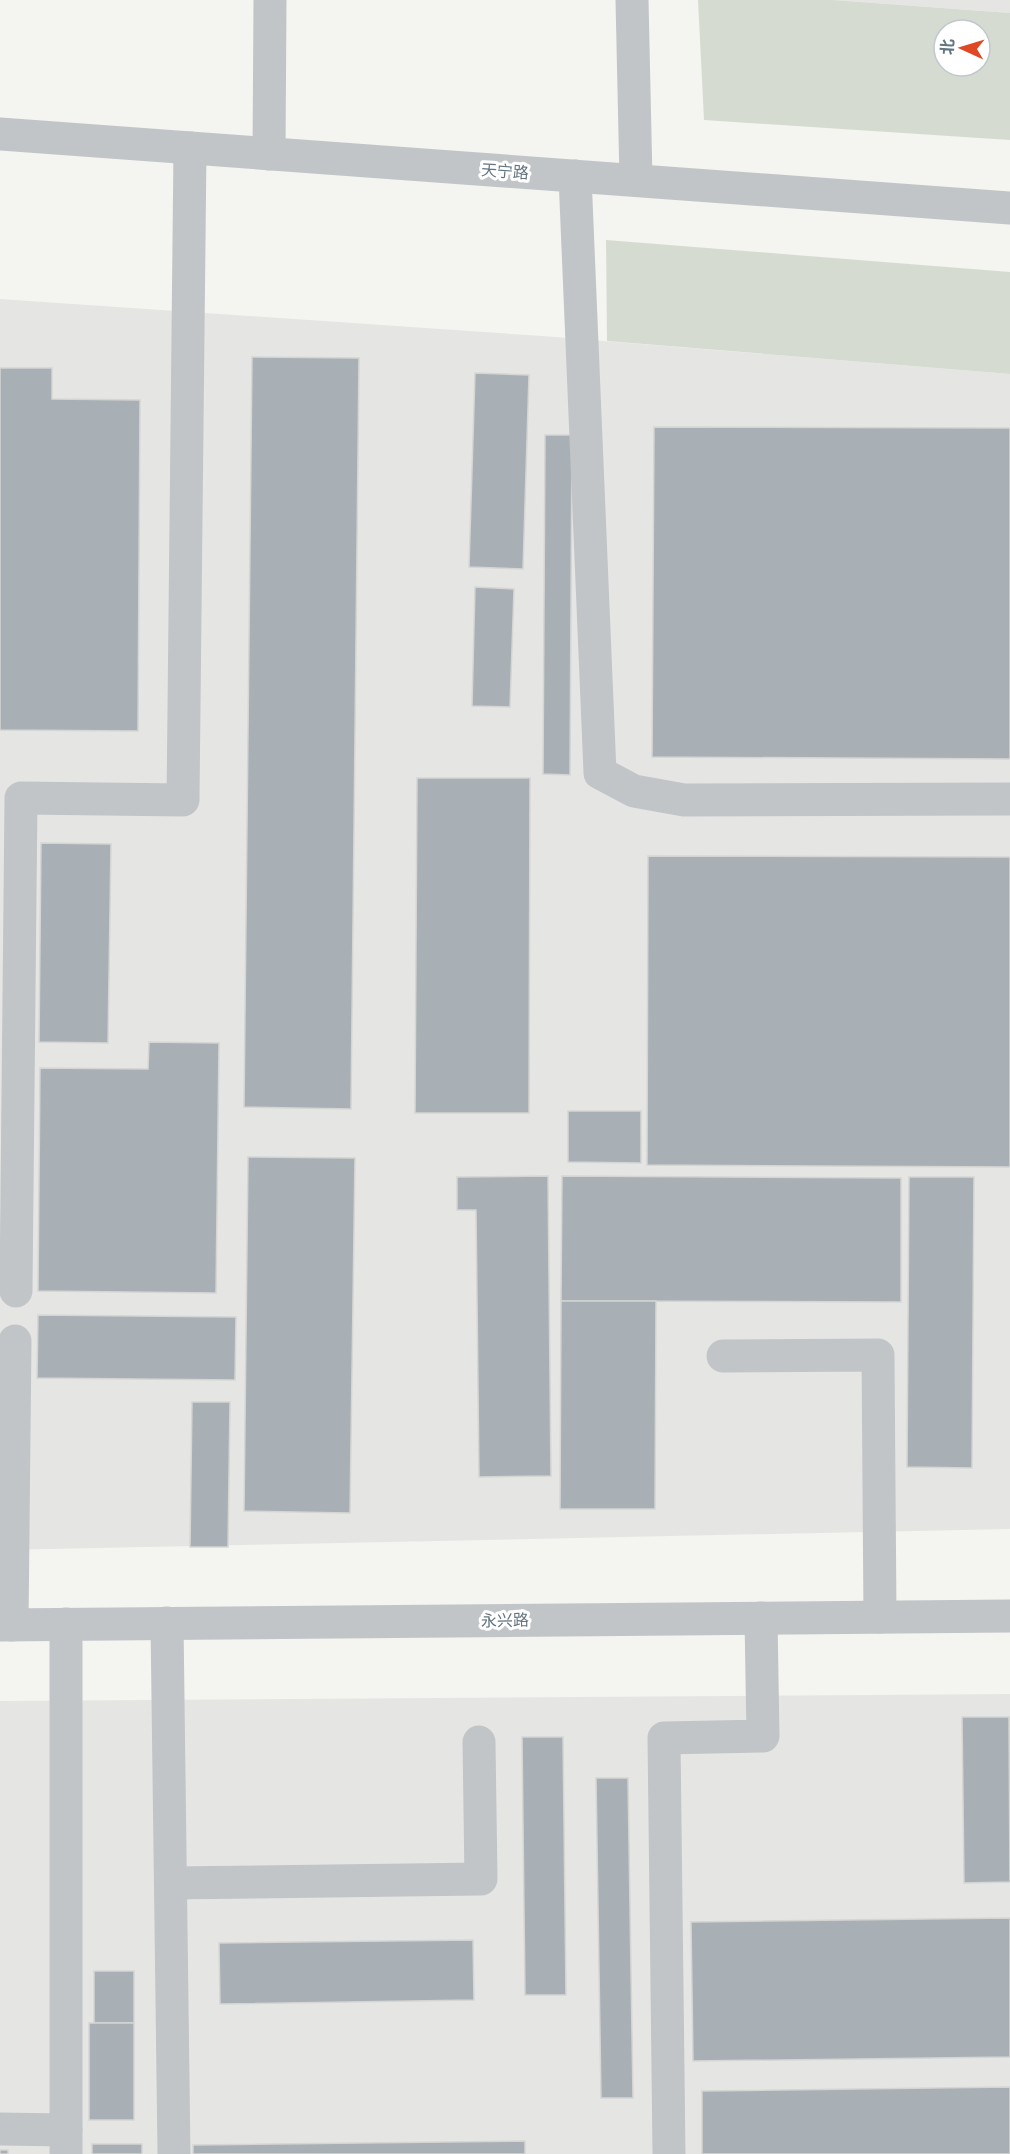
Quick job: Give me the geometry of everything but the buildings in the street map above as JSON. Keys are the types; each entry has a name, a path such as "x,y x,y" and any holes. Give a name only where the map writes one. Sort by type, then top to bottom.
{"street":[{"path":"269,154 270,0"},
{"path":"632,0 636,180"},
{"name":"天宁路","path":"0,134 1010,208"},
{"path":"16,1291 21,798 183,800 190,148"},
{"path":"575,176 600,773 634,791 684,800 1010,799"},
{"path":"6,1625 15,1341"},
{"path":"723,1356 878,1355 880,1617"},
{"name":"永兴路","path":"6,1625 1010,1616"},
{"path":"669,2154 664,1738 762,1736 761,1618"},
{"path":"167,1623 174,2154"},
{"path":"0,2129 66,2142 66,1624"},
{"path":"171,1883 481,1879 479,1742"}],"shaded area":[{"path":"698,0 833,0 1010,13 1010,140 704,120"},
{"path":"833,0 1010,0 1010,13"},
{"path":"606,240 1010,272 1010,374 607,341"},
{"path":"0,299 542,336 1010,374 1010,1529 0,1550"},
{"path":"1010,1694 1010,2154 0,2154 0,1701"}]}
